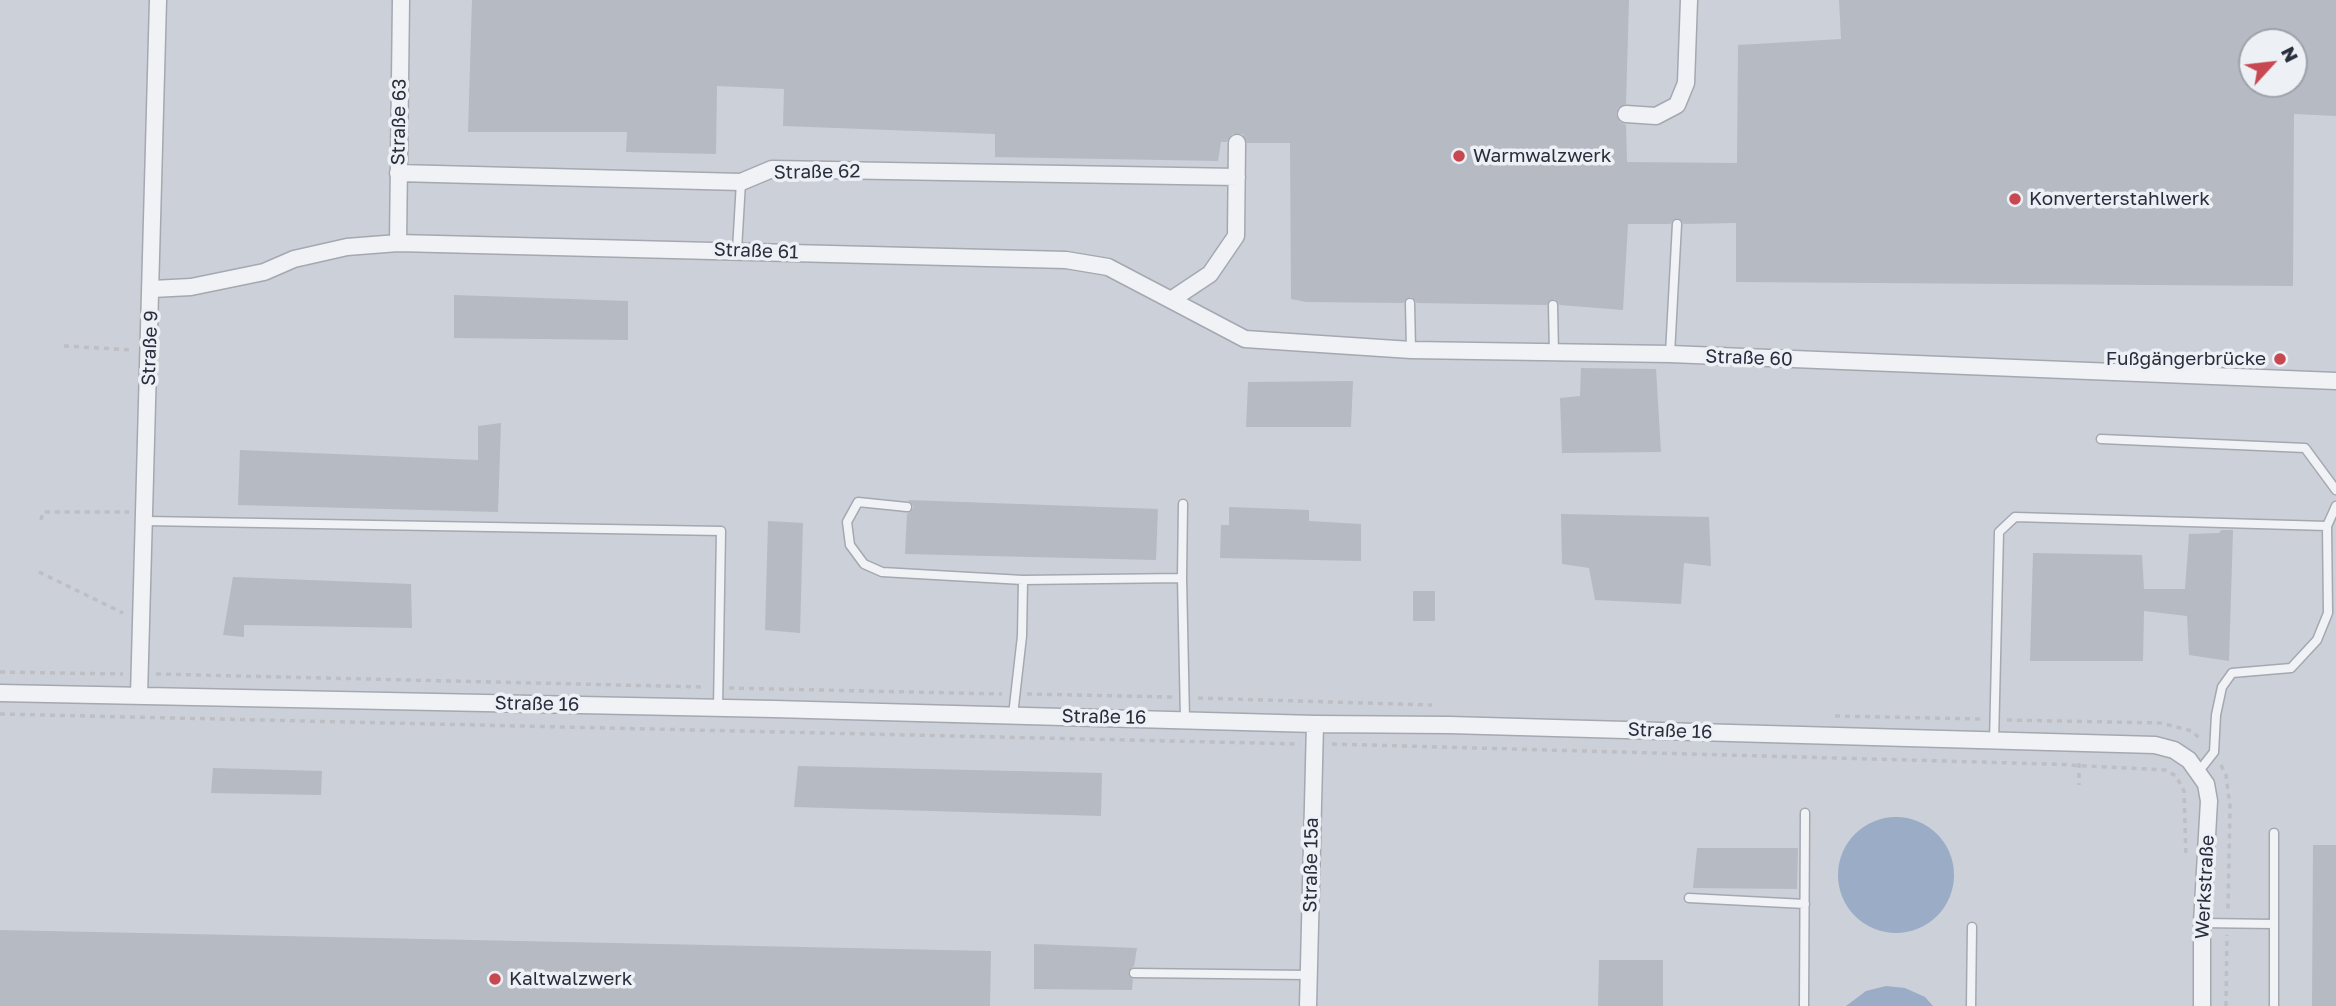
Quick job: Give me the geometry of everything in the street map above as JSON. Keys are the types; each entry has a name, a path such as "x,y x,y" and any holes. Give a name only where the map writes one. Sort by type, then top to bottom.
{"street":[{"name":"Straße 9","path":"139,696 152,289 150,213 158,0"},
{"name":"Straße 63","path":"398,243 401,0"},
{"path":"1626,114 1656,116 1677,105 1686,83 1689,0"},
{"path":"1171,300 1210,274 1236,236 1237,142"},
{"name":"Straße 62","path":"398,173 741,182 772,169 1237,177"},
{"name":"Straße 61","path":"152,289 191,287 264,272 293,259 347,247 398,243 1066,260 1108,267 1171,300"},
{"name":"Straße 60","path":"1171,300 1245,339 1410,350 1670,354 2336,381"},
{"name":"Straße 16","path":"0,693 1449,725 2155,745 2174,750 2199,771"},
{"name":"Straße 15a","path":"1308,1006 1315,724"},
{"name":"Werkstraße","path":"2199,771 2210,801 2202,923 2202,1006"}],"lane":[{"path":"737,250 741,182"},
{"path":"1670,354 1677,224"},
{"path":"1410,303 1410,350"},
{"path":"1553,305 1554,353"},
{"path":"2101,439 2305,448 2336,490"},
{"path":"907,507 858,502 847,522 850,545 863,564 882,572 1023,580 1182,578"},
{"path":"1183,504 1185,719"},
{"path":"2199,771 2214,752 2216,715 2222,687 2232,673 2291,667 2317,639 2328,613 2327,526 2336,506"},
{"path":"145,517 721,531 718,708"},
{"path":"1994,741 1999,532 2015,517 2327,526"},
{"path":"1013,715 1022,636 1023,580"},
{"path":"1804,1006 1805,813"},
{"path":"2274,833 2274,1006"},
{"path":"1689,898 1805,904"},
{"path":"2202,923 2274,924"},
{"path":"1971,1006 1972,927"},
{"path":"1134,973 1309,975"}],"path":[{"path":"64,346 149,351"},
{"path":"41,520 43,512 145,517"},
{"path":"39,572 141,622"},
{"path":"0,714 1314,744 2050,764 2165,770 2176,776 2184,791 2186,866"}],"shaded area":[{"path":"0,0 2336,0 2336,1006 0,1006"}],"water":[{"path":"1896,817 1918,821 1937,834 1950,853 1954,875 1950,897 1937,916 1918,929 1896,933 1874,929 1855,916 1842,897 1838,875 1842,853 1855,834 1874,821"},
{"path":"1886,986 1905,988 1925,997 1933,1006 1846,1006 1866,991"}],"building":[{"path":"472,0 1629,0 1626,104 1618,108 1616,114 1620,122 1626,125 1627,162 1737,163 1738,45 1841,39 1839,0 2336,0 2336,116 2294,114 2293,286 1736,282 1736,223 1684,224 1677,218 1670,224 1628,224 1623,310 1560,305 1554,299 1546,305 1417,303 1411,297 1403,303 1306,302 1291,299 1290,143 1247,143 1243,134 1232,134 1227,142 1221,142 1218,161 995,157 995,134 783,126 784,89 717,86 716,154 626,152 627,132 468,132"},
{"path":"454,295 628,301 628,340 454,338"},
{"path":"1581,368 1656,369 1661,452 1562,453 1560,398 1580,396"},
{"path":"1353,381 1351,427 1246,427 1248,382"},
{"path":"501,423 498,512 238,505 240,450 478,460 478,426"},
{"path":"908,500 1158,509 1156,560 905,554 907,514 914,507"},
{"path":"1229,507 1309,510 1309,521 1361,524 1361,561 1220,558 1221,525 1229,525"},
{"path":"1561,514 1709,517 1711,566 1684,563 1681,604 1595,600 1589,568 1562,564"},
{"path":"768,521 803,523 800,633 765,630"},
{"path":"2221,530 2233,530 2229,661 2189,655 2187,616 2144,611 2143,661 2030,661 2033,553 2142,555 2144,589 2185,589 2189,534 2219,533"},
{"path":"233,577 411,584 412,628 244,625 244,637 223,635"},
{"path":"1413,591 1435,591 1435,621 1413,621"},
{"path":"798,766 1102,773 1101,816 794,807"},
{"path":"213,768 322,771 321,795 211,793"},
{"path":"2313,845 2336,845 2336,1006 2312,1006"},
{"path":"1697,848 1798,848 1797,889 1693,888"},
{"name":"Kaltwalzwerk","path":"0,930 991,951 990,1006 0,1006"},
{"path":"1034,944 1137,948 1134,966 1128,972 1133,979 1132,990 1034,989"},
{"path":"1599,960 1663,960 1663,1006 1598,1006"}],"place":[{"name":"Warmwalzwerk","path":"1459,156"},
{"name":"Konverterstahlwerk","path":"2015,199"},
{"name":"Fußgängerbrücke","path":"2280,359"},
{"name":"Kaltwalzwerk","path":"495,979"}]}
